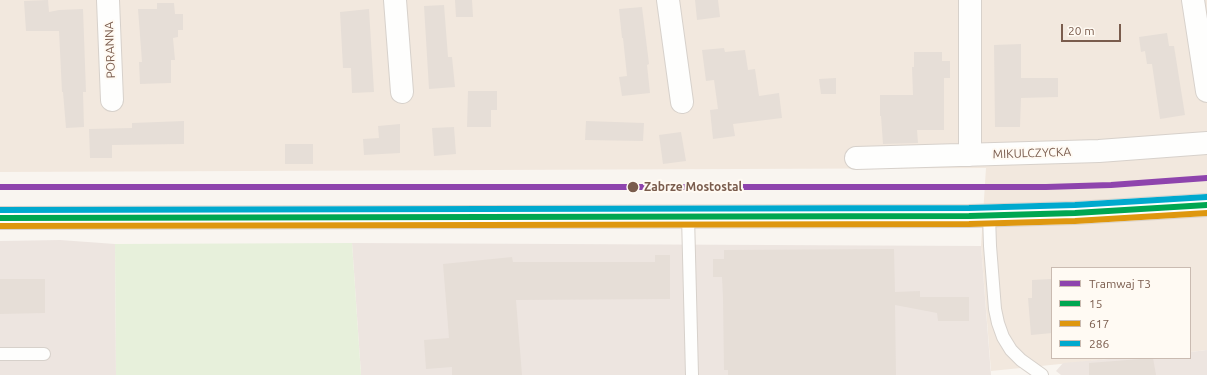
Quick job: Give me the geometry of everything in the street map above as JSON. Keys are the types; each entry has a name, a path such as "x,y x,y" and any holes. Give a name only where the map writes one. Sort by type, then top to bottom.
{"main road":[{"name":"PORANNA","path":"108,0 112,100"},
{"path":"395,0 402,92"},
{"path":"668,0 682,102"},
{"path":"970,0 970,155"},
{"path":"1193,0 1207,92"},
{"name":"MIKULCZYCKA","path":"856,158 1099,151 1207,143"},
{"path":"0,218 989,215 1119,211 1207,205"}],"lane":[{"path":"989,215 990,254 995,309 998,323 1003,338 1011,350 1020,360 1042,375"},
{"path":"688,216 692,375"},
{"path":"0,354 44,354"}],"shaded area":[{"path":"0,0 1207,0 1207,350 1191,352 1191,267 1051,267 1051,359 1110,359 991,371 981,246 986,168 0,172"},
{"path":"60,240 115,244 116,375 0,375 0,241"},
{"path":"352,243 981,246 991,375 361,375"},
{"path":"1207,350 1207,375 1061,375 1056,371 1063,363 1109,359 1191,359 1191,352"}],"green space":[{"path":"352,243 361,375 116,375 115,244"}],"building":[{"path":"48,0 49,12 83,9 86,92 83,92 84,127 66,128 62,92 59,31 26,31 24,1"},
{"path":"455,0 472,0 473,17 456,17"},
{"path":"695,0 718,0 720,17 697,20"},
{"path":"157,3 174,3 175,14 183,14 183,30 178,30 178,37 173,38 175,60 171,60 171,83 140,84 139,62 142,62 138,9 157,9"},
{"path":"444,5 448,57 452,57 455,87 429,89 424,6"},
{"path":"642,7 649,64 647,65 650,93 622,96 619,77 627,76 619,9"},
{"path":"369,9 374,92 352,93 351,68 343,68 340,12"},
{"path":"1167,33 1169,46 1174,46 1185,115 1160,119 1152,64 1147,64 1145,51 1141,52 1139,37"},
{"path":"1021,44 1021,78 1058,78 1058,97 1021,98 1020,127 995,127 994,45"},
{"path":"724,48 725,52 745,50 748,70 755,69 759,96 779,93 782,118 733,124 735,136 713,139 710,110 718,109 714,80 706,81 702,50"},
{"path":"914,52 942,52 942,61 950,61 950,78 944,78 944,130 917,130 918,143 883,144 880,116 880,95 913,95 912,67 914,67"},
{"path":"836,78 836,94 821,94 819,79"},
{"path":"468,91 497,91 497,110 491,110 491,127 467,127"},
{"path":"184,121 184,144 112,145 112,158 90,158 89,129 132,128 132,123"},
{"path":"586,121 644,123 643,141 585,140"},
{"path":"400,124 400,153 364,155 363,139 379,138 378,126"},
{"path":"454,127 456,154 434,156 432,128"},
{"path":"681,132 686,161 663,164 659,135"},
{"path":"285,144 313,144 313,164 285,164"},
{"path":"894,249 895,292 920,291 920,297 969,297 969,321 938,321 937,313 895,305 896,375 728,375 728,370 724,370 722,277 713,277 713,259 724,259 724,250"},
{"path":"655,255 670,255 670,299 516,300 522,375 452,375 452,367 426,369 424,340 449,338 443,264 512,257 513,262 655,262"},
{"path":"0,279 45,279 45,313 0,314"},
{"path":"1051,279 1051,333 1031,335 1028,298 1032,298 1032,280"},
{"path":"1153,359 1156,375 1089,375 1089,363"}],"tram line":[{"name":"T3","path":"0,187 1046,187 1111,185 1207,178"}],"transit line":[{"name":"286","path":"0,210 969,208 1075,205 1207,197"},
{"name":"15","path":"0,218 969,216 1075,213 1207,205"},
{"name":"617","path":"0,226 969,224 1075,221 1207,213"}],"place":[{"name":"Zabrze Mostostal","path":"633,187"}]}
